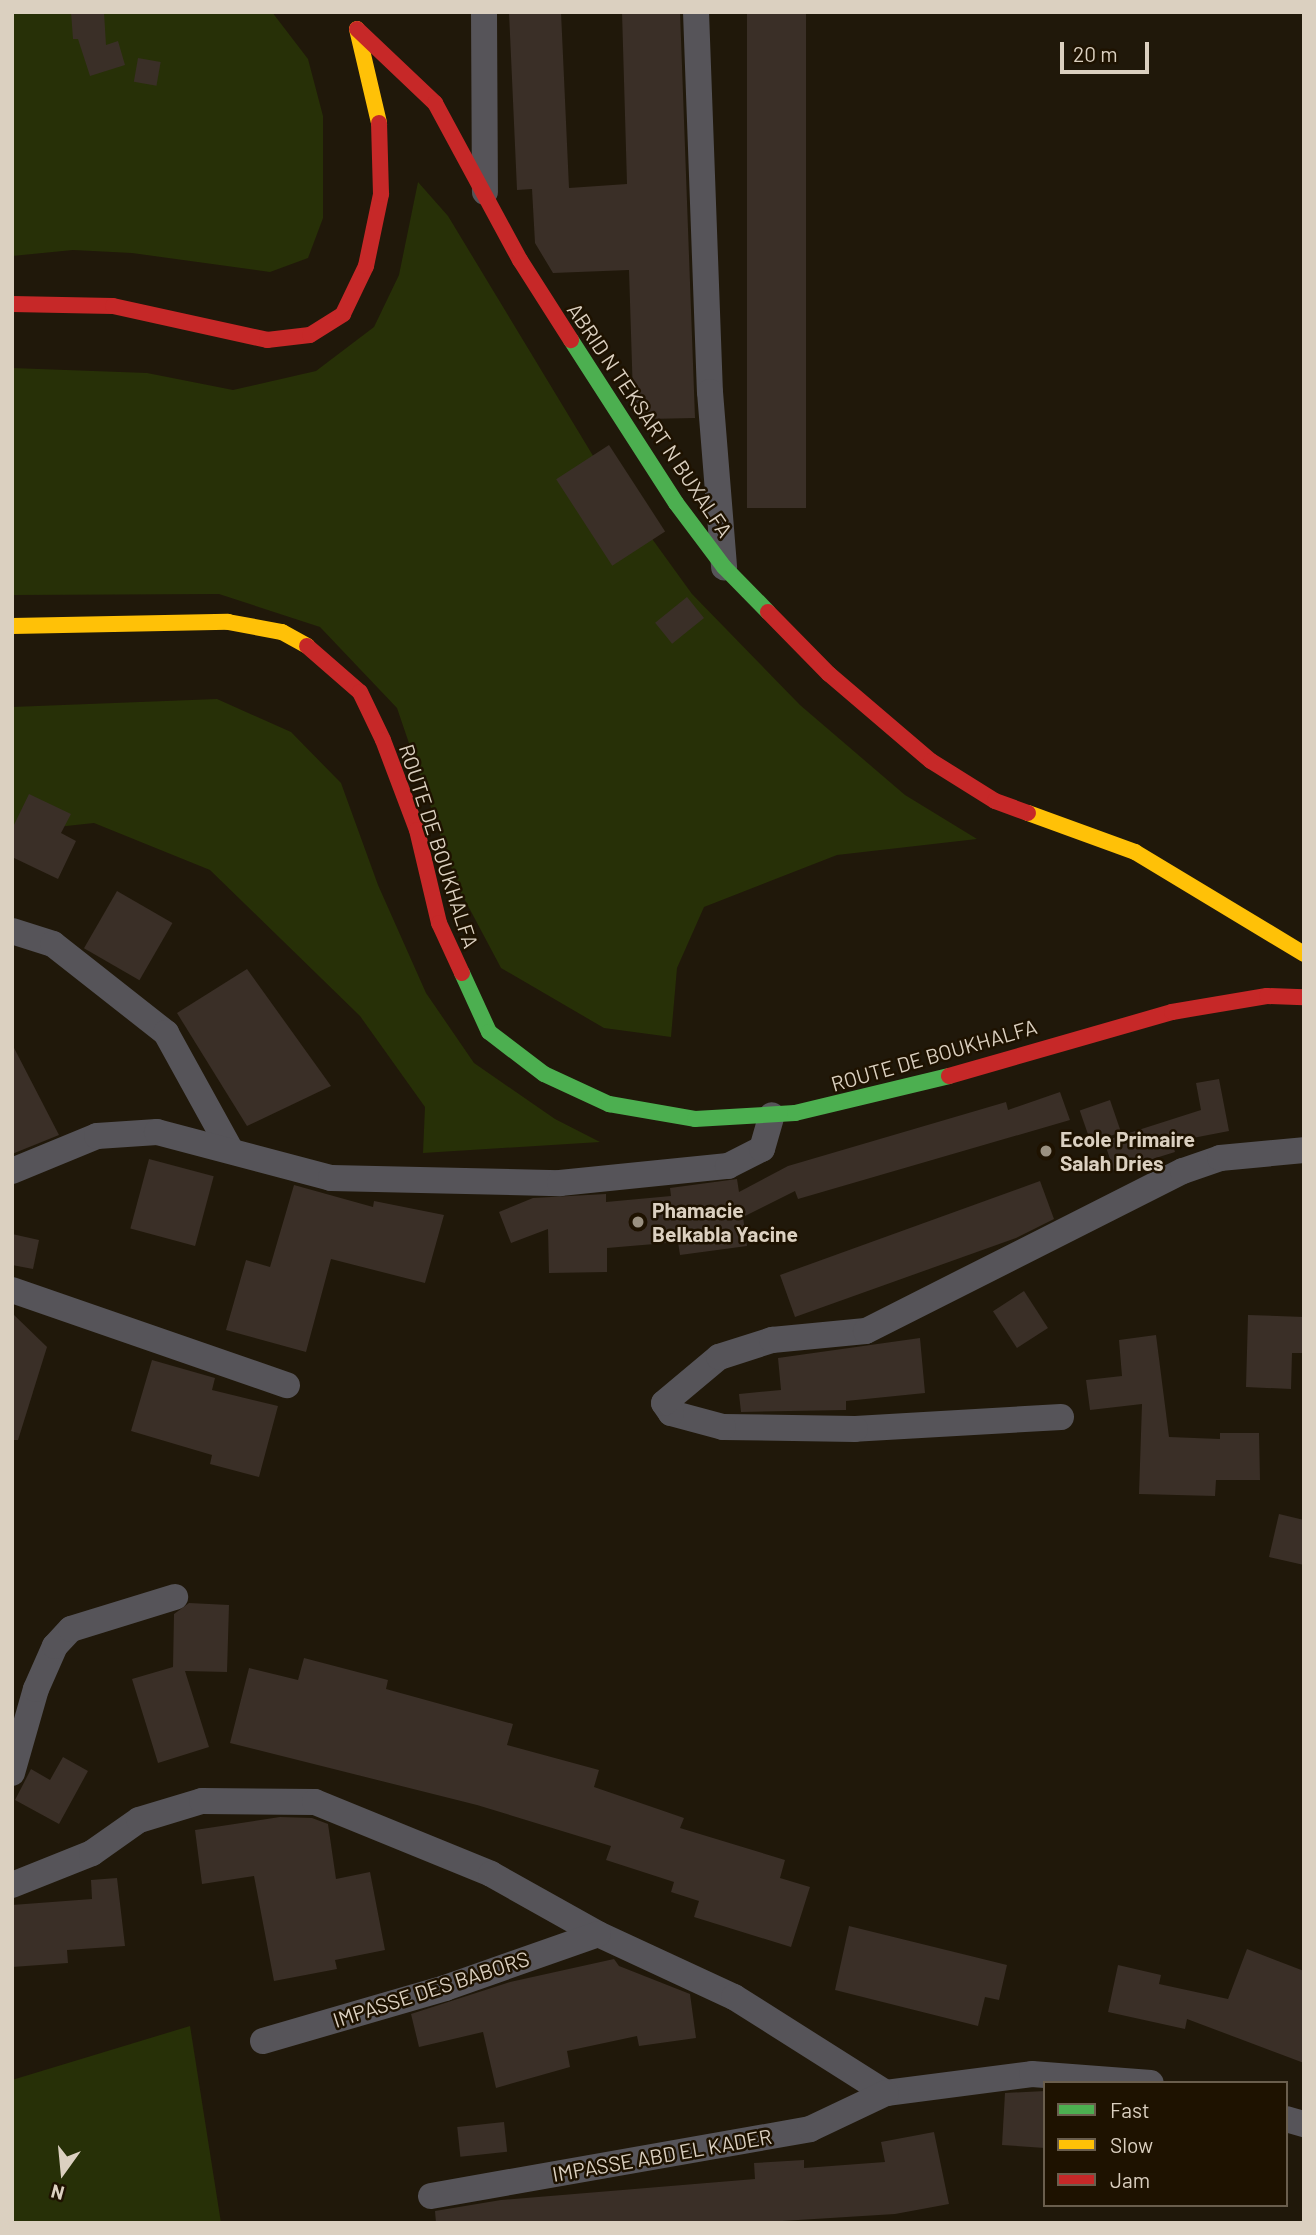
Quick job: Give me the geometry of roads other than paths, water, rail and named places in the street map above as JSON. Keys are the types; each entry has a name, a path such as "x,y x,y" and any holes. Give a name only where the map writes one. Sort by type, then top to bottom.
{"main road":[{"path":"12,304 113,306 267,340 310,335 343,314 366,267 381,194 378,106 357,29 347,12"},
{"name":"ABRID N TEKSART N BUXALFA","path":"357,29 435,103 485,196 634,441 724,566 829,674 930,761 995,801 1135,852 1304,954"},
{"name":"ROUTE DE BOUKHALFA","path":"12,626 228,622 282,632 326,656 360,692 383,740 416,830 439,923 489,1032 544,1074 609,1104 695,1119 772,1115 867,1099 1172,1012 1267,996 1304,998"}],"street":[{"path":"484,12 485,196"},
{"path":"696,12 710,392 724,566"},
{"path":"12,931 53,944 166,1033 230,1149"},
{"path":"12,1171 97,1136 157,1132 230,1149 331,1178 560,1183 728,1166 762,1149 772,1115"},
{"path":"1062,1417 855,1429 723,1427 671,1413 664,1404 719,1357 772,1340 866,1331 1182,1171 1220,1158 1304,1150"},
{"path":"12,1290 287,1385"},
{"path":"12,1773 36,1689 55,1646 71,1629 175,1597"},
{"path":"12,1885 92,1853 139,1820 202,1801 315,1802 491,1874 598,1934 734,1997 886,2093"},
{"name":"IMPASSE DES BABORS","path":"263,2041 446,1988 598,1934"},
{"name":"IMPASSE ABD EL KADER","path":"431,2196 810,2129 886,2093 1032,2074 1125,2081"}],"place":[{"name":"Ecole Primaire Salah Dries","path":"1046,1151"},
{"name":"Phamacie Belkabla Yacine","path":"638,1222"}]}
